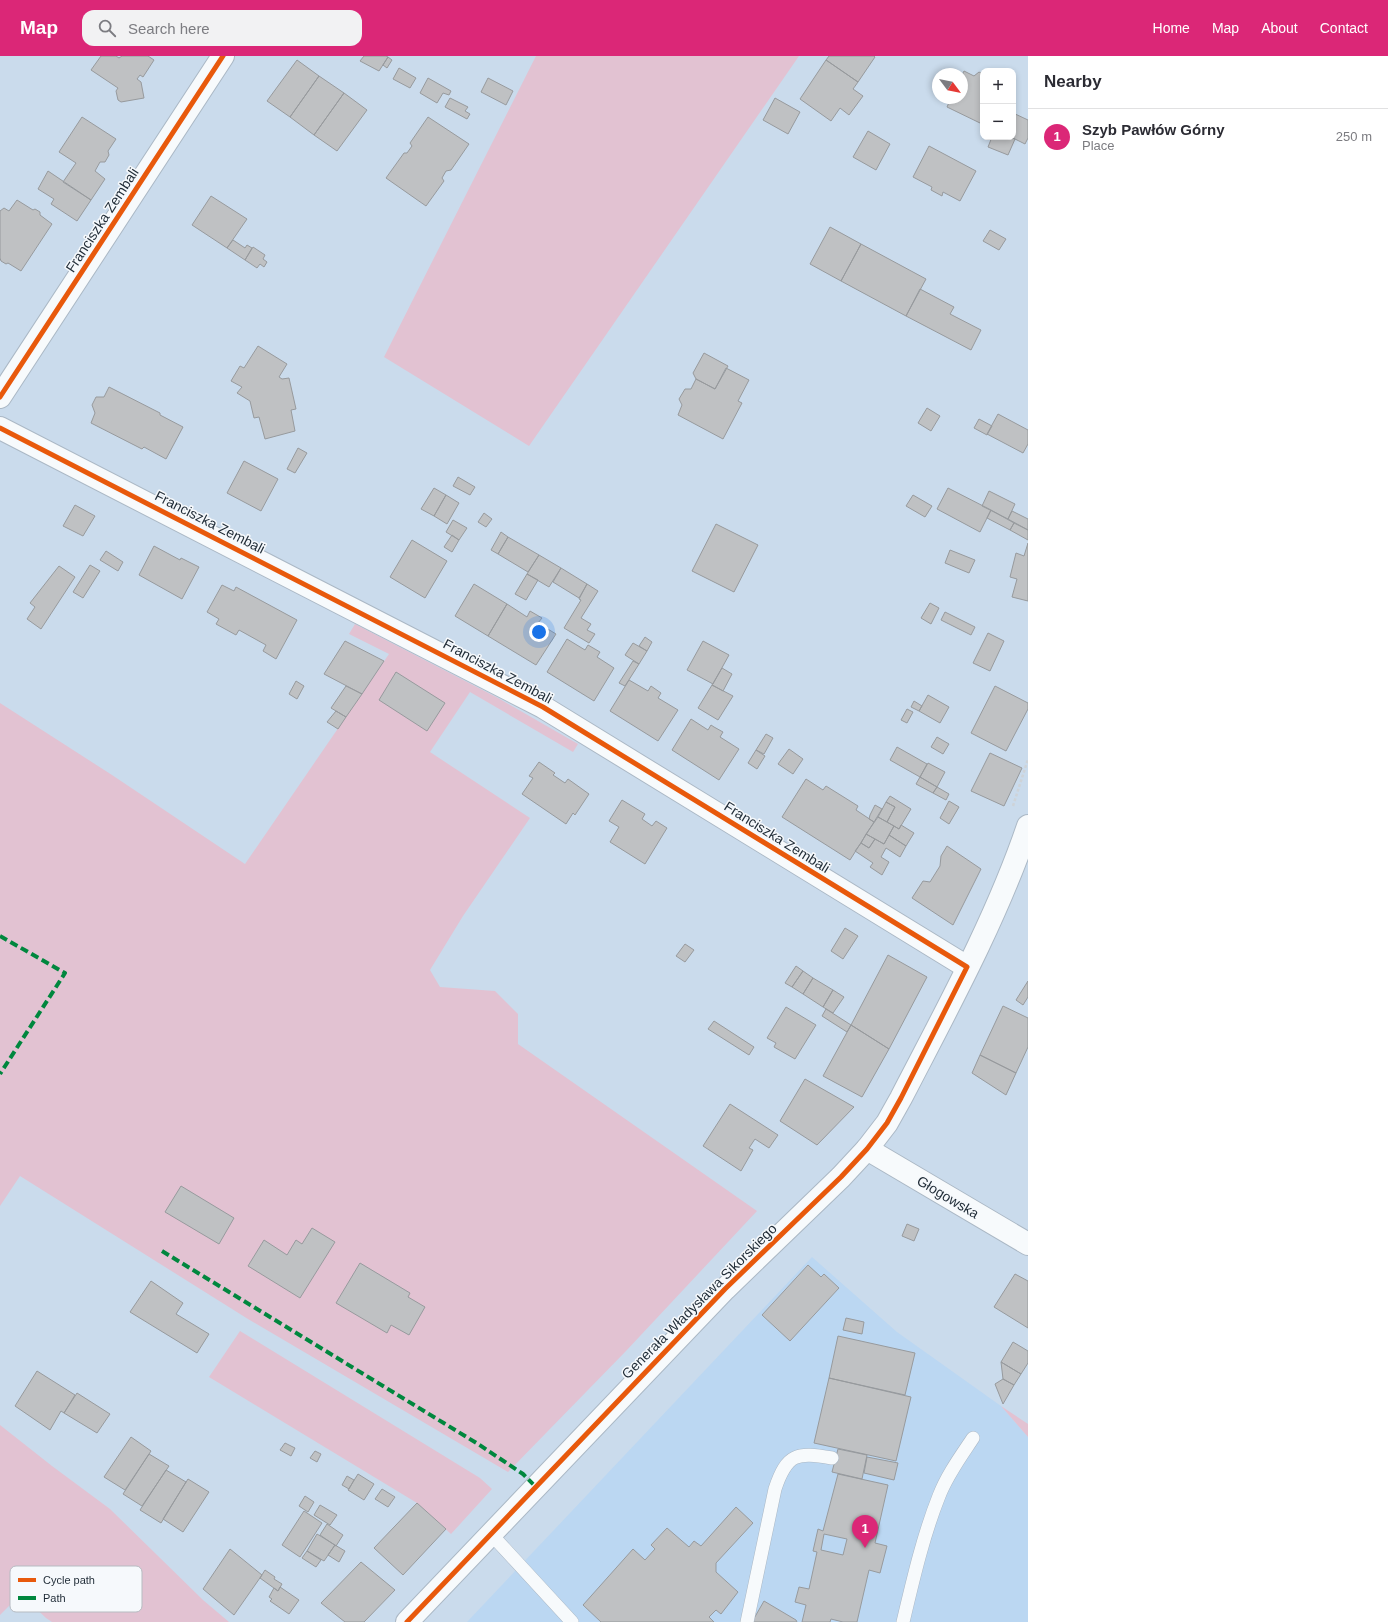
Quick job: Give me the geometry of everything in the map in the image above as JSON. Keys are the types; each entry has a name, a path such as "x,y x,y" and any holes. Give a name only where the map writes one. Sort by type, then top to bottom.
{"street":[{"name":"Franciszka Zembali","path":"0,397 223,56"},
{"name":"Franciszka Zembali","path":"0,428 543,708 967,967"},
{"name":"Generała Władysława Sikorskiego","path":"407,1622 725,1289 867,1149 887,1123 901,1098 967,967 1016,861 1028,826"},
{"name":"Głogowska","path":"867,1149 1028,1244"}],"lane":[{"path":"903,1622 924,1537 939,1495 954,1465 973,1438"},
{"path":"747,1622 775,1489 781,1471 789,1461 799,1455 810,1454 832,1458"},
{"path":"491,1534 572,1622"}],"shaded area":[{"path":"536,56 799,56 529,446 384,357"},
{"path":"355,624 498,698 578,744 573,752 470,692 430,752 530,818 463,916 430,970 440,987 495,991 518,1014 518,1044 757,1211 626,1351 508,1472 248,1319 20,1176 0,1206 0,703 112,775 245,864 389,654 349,634"},
{"path":"812,1257 897,1332 1001,1406 1028,1437 1028,1622 467,1622"},
{"path":"240,1331 480,1478 492,1489 451,1534 417,1503 209,1377"},
{"path":"1001,1406 1028,1424 1028,1437"},
{"path":"0,1425 110,1509 203,1600 229,1622 52,1622 40,1612 142,1612 142,1566 10,1566 10,1605 0,1615"}],"building":[{"path":"101,56 116,56 119,58 122,56 148,56 154,60 143,77 140,75 137,79 141,82 144,98 121,102 118,100 116,91 118,88 91,70"},
{"path":"364,56 388,57 379,71 360,61"},
{"path":"829,56 875,57 858,82 826,60"},
{"path":"388,57 392,60 387,68 383,65"},
{"path":"297,60 319,76 290,117 267,101"},
{"path":"826,60 858,82 853,89 863,96 849,115 840,108 831,121 800,99"},
{"path":"399,68 416,78 410,88 393,79"},
{"path":"980,72 980,123 947,107 948,104 968,104 968,73 974,76"},
{"path":"319,76 344,93 314,135 290,117"},
{"path":"428,78 451,91 449,95 443,93 437,103 420,93"},
{"path":"488,78 513,91 506,105 481,92"},
{"path":"344,93 367,110 337,151 314,135"},
{"path":"450,98 468,107 465,111 470,114 467,119 445,107"},
{"path":"775,98 800,112 788,134 763,120"},
{"path":"1016,114 1028,120 1028,138 1025,144 1016,140"},
{"path":"82,117 116,139 108,151 109,155 105,162 100,162 95,171 105,179 91,200 63,182 76,163 59,152"},
{"path":"428,117 469,144 451,170 446,171 442,178 444,181 426,206 386,178 404,153 407,153 412,146 410,143"},
{"path":"868,131 890,144 876,170 853,157"},
{"path":"991,140 1015,140 1008,155 988,147"},
{"path":"929,146 976,171 960,201 943,192 942,196 931,190 932,187 913,177"},
{"path":"48,171 91,200 77,221 51,204 54,199 38,189"},
{"path":"211,196 247,219 227,248 192,225"},
{"path":"17,200 33,210 35,209 40,212 40,215 52,224 21,271 8,263 6,264 1,261 0,258 0,211 4,208 9,211"},
{"path":"830,227 861,244 841,281 810,264"},
{"path":"990,230 1006,239 999,250 983,241"},
{"path":"233,240 245,248 247,245 252,248 245,260 227,248"},
{"path":"861,244 926,279 906,316 841,281"},
{"path":"253,247 265,255 263,259 267,262 264,267 260,264 257,268 245,260"},
{"path":"920,289 954,307 950,314 981,330 971,350 906,316"},
{"path":"258,346 287,364 279,377 282,379 289,378 296,409 291,410 295,431 265,439 259,417 254,418 250,401 237,393 242,387 231,381 240,366 244,368"},
{"path":"704,353 728,366 715,389 696,379 693,373"},
{"path":"726,368 749,380 738,401 742,403 723,439 678,415 682,405 679,399 685,389 691,389 696,379 715,389"},
{"path":"109,387 160,413 160,415 183,427 166,459 144,447 142,449 91,423 95,413 92,405 96,397 104,397"},
{"path":"927,408 940,416 931,431 918,423"},
{"path":"998,414 1028,430 1028,444 1023,453 987,434"},
{"path":"979,419 992,426 987,435 974,428"},
{"path":"298,448 307,453 295,473 287,469"},
{"path":"244,461 278,479 261,511 227,493"},
{"path":"458,477 475,487 470,495 453,486"},
{"path":"434,488 446,495 434,516 421,509"},
{"path":"948,488 991,510 980,532 937,509"},
{"path":"989,491 1015,504 1008,519 982,506"},
{"path":"446,495 459,503 447,524 434,516"},
{"path":"913,495 932,506 925,517 906,506"},
{"path":"75,505 95,516 83,536 63,526"},
{"path":"991,510 1014,523 1010,530 987,518"},
{"path":"1012,511 1028,519 1028,530 1008,519"},
{"path":"484,513 492,519 486,527 478,522"},
{"path":"453,520 467,528 459,540 446,532"},
{"path":"1014,523 1028,530 1028,540 1010,530"},
{"path":"716,524 758,545 734,592 692,571"},
{"path":"501,532 508,537 498,554 491,550"},
{"path":"452,535 459,540 452,552 444,547"},
{"path":"508,537 539,555 528,572 498,554"},
{"path":"412,540 447,561 425,598 390,577"},
{"path":"1028,543 1028,601 1012,597 1017,579 1010,577 1016,553 1024,556"},
{"path":"154,546 180,560 181,558 199,567 182,599 139,575"},
{"path":"950,550 975,560 969,573 945,563"},
{"path":"106,551 123,562 118,571 100,560"},
{"path":"539,555 561,568 549,587 527,574"},
{"path":"90,565 100,571 83,598 73,592"},
{"path":"59,566 75,577 41,629 27,619 35,607 30,603"},
{"path":"561,568 587,584 579,598 553,582"},
{"path":"527,574 538,580 526,600 515,594"},
{"path":"474,584 507,604 488,636 455,616"},
{"path":"587,584 598,591 581,618 591,624 587,630 595,634 589,643 564,628 581,600 579,599"},
{"path":"222,585 234,591 236,587 297,620 276,659 263,651 266,645 239,630 236,635 216,624 219,619 207,612"},
{"path":"930,603 939,608 931,624 921,618"},
{"path":"507,604 527,617 530,611 542,618 538,623 556,634 536,665 488,636"},
{"path":"945,612 975,627 971,635 941,620"},
{"path":"988,633 1004,641 990,671 973,663"},
{"path":"645,637 652,642 647,651 639,646"},
{"path":"567,639 585,650 588,645 600,652 597,657 614,668 594,701 547,672"},
{"path":"345,641 384,661 362,694 324,674"},
{"path":"703,641 729,655 713,684 687,670"},
{"path":"633,643 647,651 639,664 625,655"},
{"path":"633,661 639,664 625,686 619,683"},
{"path":"722,668 732,674 723,691 712,685"},
{"path":"396,672 445,703 427,731 379,700"},
{"path":"629,680 648,691 651,686 661,693 658,698 678,710 658,741 610,711"},
{"path":"296,681 304,686 297,699 289,694"},
{"path":"712,685 733,696 718,720 698,708"},
{"path":"346,686 362,694 346,717 331,708"},
{"path":"995,686 1028,703 1028,709 1006,751 971,733"},
{"path":"928,695 949,707 940,723 919,711"},
{"path":"914,701 922,706 919,711 911,707"},
{"path":"907,709 913,712 907,723 901,720"},
{"path":"336,711 346,717 338,729 327,722"},
{"path":"691,719 708,730 711,725 723,732 720,737 739,749 719,780 672,750"},
{"path":"766,734 773,738 764,754 756,750"},
{"path":"937,737 949,744 943,754 931,747"},
{"path":"897,747 927,764 920,777 890,760"},
{"path":"789,749 803,759 793,774 778,764"},
{"path":"756,750 765,756 757,769 748,763"},
{"path":"990,753 1022,768 1004,806 971,791"},
{"path":"539,762 555,773 553,775 565,783 568,779 589,794 575,815 573,813 566,824 522,794 533,778 529,776"},
{"path":"928,763 945,772 937,787 920,777"},
{"path":"920,777 937,787 933,793 916,784"},
{"path":"806,779 823,790 826,786 858,806 856,810 874,822 850,860 782,817"},
{"path":"937,787 949,794 946,800 933,793"},
{"path":"890,796 911,809 899,829 887,822 895,807 886,802"},
{"path":"622,800 645,814 642,819 652,826 656,821 667,828 645,864 610,842 619,827 609,821"},
{"path":"949,801 959,807 949,824 940,818"},
{"path":"886,802 895,807 887,822 878,817"},
{"path":"875,805 882,809 874,822 869,819"},
{"path":"878,817 894,826 884,844 866,834"},
{"path":"901,825 914,833 906,846 889,835 894,826 899,829"},
{"path":"866,834 875,839 869,848 861,843"},
{"path":"889,835 906,846 900,857 886,848 881,857 889,862 882,875 870,867 873,863 855,851 861,843 869,848 875,839 884,844"},
{"path":"947,846 981,869 953,925 912,898 923,881 930,882 940,866 941,856"},
{"path":"845,928 858,936 843,959 831,951"},
{"path":"685,944 694,950 685,962 676,956"},
{"path":"888,955 927,977 889,1049 851,1025"},
{"path":"796,966 803,971 792,987 785,983"},
{"path":"803,971 813,978 803,994 792,987"},
{"path":"813,978 833,990 823,1007 803,994"},
{"path":"1028,981 1028,997 1023,1005 1016,1000"},
{"path":"833,990 844,997 833,1013 823,1007"},
{"path":"1003,1006 1028,1018 1028,1047 1016,1073 980,1055"},
{"path":"786,1007 816,1025 795,1059 774,1047 776,1043 767,1038"},
{"path":"826,1009 851,1025 847,1032 822,1016"},
{"path":"714,1021 754,1047 749,1055 708,1029"},
{"path":"851,1025 889,1049 862,1097 823,1076"},
{"path":"980,1055 1016,1073 1006,1095 972,1073"},
{"path":"805,1079 854,1107 817,1145 780,1121"},
{"path":"730,1104 778,1135 769,1148 755,1139 749,1148 753,1150 741,1171 703,1146"},
{"path":"181,1186 234,1218 219,1244 165,1212"},
{"path":"907,1224 919,1229 914,1241 902,1236"},
{"path":"312,1228 335,1242 300,1298 248,1266 264,1240 287,1255 296,1240 302,1244"},
{"path":"360,1263 410,1293 408,1297 425,1307 409,1335 391,1325 387,1333 336,1303"},
{"path":"808,1265 821,1277 824,1274 839,1288 790,1341 762,1315"},
{"path":"1015,1274 1028,1281 1028,1328 994,1307"},
{"path":"151,1281 183,1303 176,1314 209,1334 197,1353 130,1312"},
{"path":"846,1318 864,1322 862,1334 843,1330"},
{"path":"838,1336 915,1353 905,1395 829,1378"},
{"path":"1013,1342 1028,1351 1028,1363 1021,1374 1001,1362"},
{"path":"1001,1362 1021,1374 1014,1385 1003,1379"},
{"path":"37,1371 75,1395 64,1413 61,1411 50,1430 15,1406"},
{"path":"829,1378 911,1397 896,1461 814,1443"},
{"path":"1003,1379 1014,1385 1003,1404 995,1384"},
{"path":"77,1393 110,1414 97,1433 64,1413"},
{"path":"131,1437 151,1451 125,1490 104,1477"},
{"path":"285,1443 295,1448 291,1456 280,1450"},
{"path":"838,1449 867,1455 862,1479 832,1472"},
{"path":"315,1451 321,1454 317,1462 310,1458"},
{"path":"149,1454 169,1466 142,1506 123,1494"},
{"path":"867,1457 898,1463 894,1480 864,1473"},
{"path":"166,1470 186,1482 161,1523 140,1510"},
{"path":"358,1474 374,1484 364,1500 348,1490"},
{"path":"838,1474 888,1485 875,1543 887,1546 880,1573 869,1570 857,1622 843,1622 831,1619 830,1622 802,1622 806,1605 795,1602 799,1587 809,1589 817,1552 813,1551 818,1529 823,1531","holes":["824,1534 847,1539 843,1555 821,1550"]},
{"path":"347,1476 354,1480 349,1489 342,1485"},
{"path":"188,1479 209,1492 183,1532 163,1519"},
{"path":"382,1489 395,1497 388,1507 375,1499"},
{"path":"305,1496 314,1502 308,1512 299,1506"},
{"path":"417,1503 446,1529 403,1575 374,1548"},
{"path":"320,1505 337,1515 330,1525 314,1515"},
{"path":"736,1507 753,1523 716,1563 716,1572 738,1592 721,1614 716,1610 709,1617 714,1622 601,1622 583,1605 633,1549 645,1560 655,1549 651,1545 667,1528 689,1547 694,1541 701,1546"},
{"path":"304,1511 322,1523 300,1557 282,1545"},
{"path":"327,1524 343,1535 336,1546 320,1535"},
{"path":"317,1534 335,1545 324,1561 307,1551"},
{"path":"335,1545 345,1551 339,1562 328,1555"},
{"path":"230,1549 262,1575 234,1615 203,1589"},
{"path":"307,1551 321,1560 316,1567 302,1558"},
{"path":"361,1562 395,1590 364,1622 345,1622 321,1603"},
{"path":"265,1570 275,1577 274,1579 282,1584 278,1591 260,1578"},
{"path":"280,1587 299,1600 289,1614 270,1601 272,1599 269,1597 274,1588 278,1591"},
{"path":"764,1601 796,1620 797,1622 752,1622"}],"marked path":[{"path":"0,936 65,973 0,1074"},
{"path":"162,1251 478,1444 523,1474 536,1487"}],"cycle path":[{"path":"0,397 223,56"},
{"path":"0,428 543,707 967,967 901,1098 887,1123 867,1149 841,1177 725,1289 407,1622"}],"place":[{"name":"Szyb Pawłów Górny","path":"865,1548"}]}
